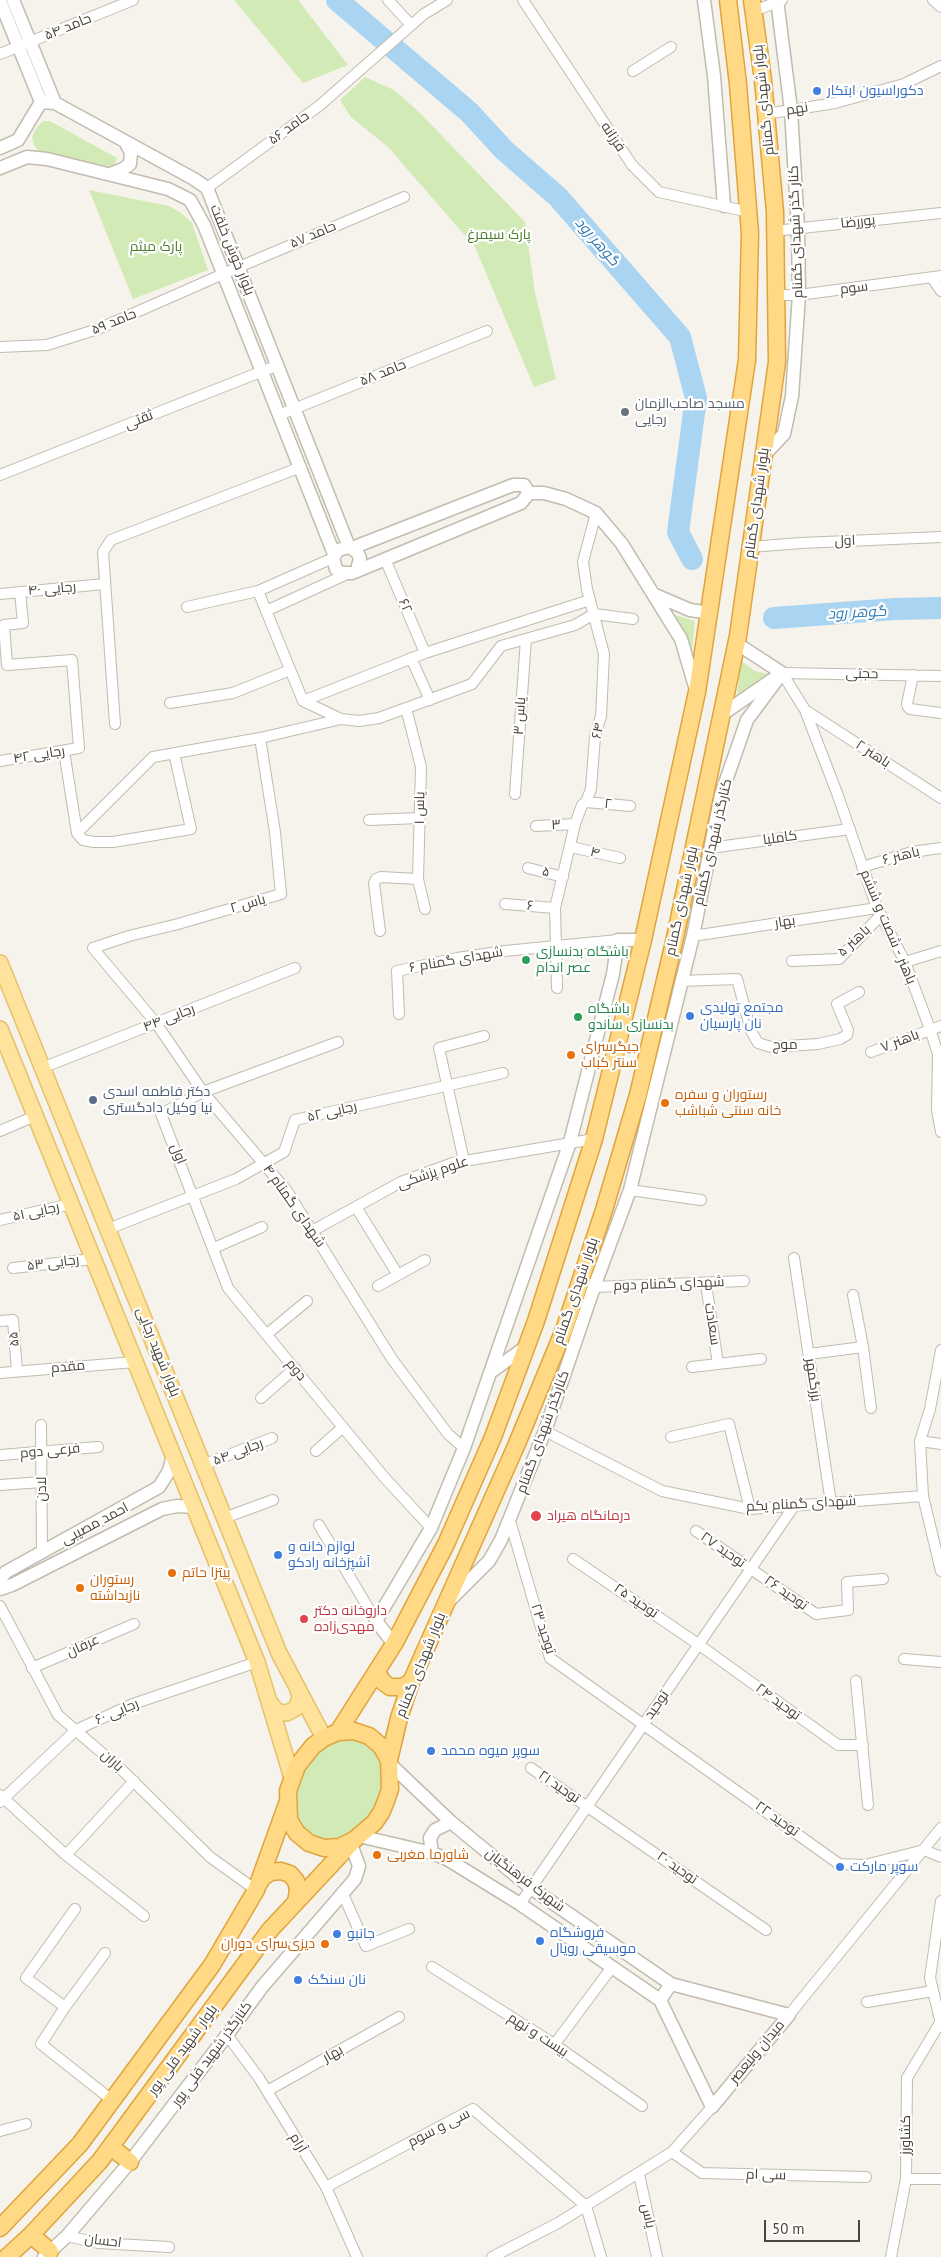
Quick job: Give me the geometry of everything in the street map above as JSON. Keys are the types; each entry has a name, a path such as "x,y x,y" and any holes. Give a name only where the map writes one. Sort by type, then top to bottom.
{"highway":[{"name":"بلوار شهدای گمنام","path":"331,1735 394,1644 446,1544 494,1437 527,1346 594,1139 643,940 697,692 747,360 749,212 738,84 728,0"},
{"name":"بلوار شهدای گمنام","path":"389,1761 399,1718 411,1682 564,1330 604,1210 638,1095 686,883 736,643 777,362 775,212 753,6"},
{"path":"750,233 774,231"},
{"path":"377,1670 382,1681 390,1687 402,1687 411,1682"},
{"path":"354,1731 369,1736 381,1746 389,1761 390,1789 381,1813 355,1840 340,1847 324,1848 309,1844 297,1833 289,1820 288,1791 297,1766 313,1746 331,1735 354,1731"},
{"name":"بلوار شهید قلی پور","path":"0,2228 80,2144 212,1965 256,1888 287,1804"},
{"name":"بلوار شهید قلی پور","path":"7,2257 31,2235 111,2147 270,1930 355,1840"},
{"path":"256,1888 263,1877 271,1872 281,1871 290,1874 296,1882 298,1890 296,1902"},
{"path":"111,2147 130,2162"},
{"path":"31,2235 47,2254"}],"main road":[{"name":"بلوار شهید رجایی","path":"0,963 279,1653 298,1689 331,1735"},
{"name":"بلوار شهید رجایی","path":"0,1029 258,1662 292,1778"},
{"path":"271,1704 277,1712 287,1713 296,1708 300,1698 298,1689"}],"street":[{"path":"0,148 18,140 41,102 13,0"},
{"name":"حامد ۵۴","path":"0,54 134,0"},
{"path":"388,0 411,25 447,0"},
{"name":"فرزانه","path":"523,0 632,165 659,192 749,212"},
{"path":"704,0 714,76 724,206"},
{"path":"933,0 941,7"},
{"path":"0,1 55,103"},
{"path":"753,6 779,1"},
{"name":"کنار گذر شهدای گمنام","path":"764,455 784,434 792,396 799,295 798,228 791,110 779,1"},
{"name":"حامد ۵۶","path":"207,188 319,106 411,25"},
{"path":"633,71 670,47"},
{"name":"نهم","path":"766,114 835,103 904,84 941,66"},
{"name":"بلوار خوش خلقت","path":"41,102 55,103 207,188 350,548"},
{"path":"18,140 26,157"},
{"path":"110,174 123,170 130,164 131,153 126,142"},
{"name":"بلوار خوش خلقت","path":"0,168 26,157 47,159 168,189 190,200 204,225 260,372 301,467 334,556"},
{"name":"حامد ۵۷","path":"223,275 404,197"},
{"name":"پوررضا","path":"774,231 941,213"},
{"name":"حامد ۵۹","path":"0,348 47,346 98,329 223,275"},
{"name":"سوم","path":"776,295 799,295 936,277 941,291"},
{"name":"حامد ۵۸","path":"279,415 487,331"},
{"name":"ثقتی","path":"0,475 278,365"},
{"path":"116,724 103,552 111,540 301,467"},
{"path":"187,606 258,591 334,556 338,550 350,548 513,484 524,485 529,493"},
{"path":"529,493 544,493 566,499 596,513 622,544 681,638 697,692"},
{"path":"266,611 352,572 521,503 529,493"},
{"name":"۶۴","path":"557,988 555,908 564,877 575,824 582,805 586,802 591,789 604,672 604,654 590,600 583,562 596,513"},
{"name":"اول","path":"750,547 941,537"},
{"path":"350,548 357,552 360,558 352,572"},
{"path":"334,556 336,569 352,572"},
{"name":"۶۲","path":"386,559 425,653"},
{"name":"رجایی ۴۰","path":"0,594 104,584"},
{"path":"258,591 303,702 341,719 358,721 372,719 406,708 472,684 502,646 575,625 594,614 633,619"},
{"name":"رجایی ۴۲","path":"0,761 79,748 72,660 7,665 4,625 23,623 20,592"},
{"path":"655,595 690,610 710,613"},
{"path":"303,702 425,653 590,600"},
{"path":"496,630 502,646"},
{"name":"یاس ۳","path":"515,794 526,639"},
{"path":"721,715 782,673 736,643"},
{"path":"411,658 430,700"},
{"path":"170,703 233,692 290,670"},
{"name":"حجتی","path":"782,673 941,676"},
{"name":"باهنر - شصت و ششم","path":"782,673 805,710 879,911 905,962 930,1029 938,1054 937,1110 941,1132"},
{"name":"کنارگذر شهدای گمنام","path":"446,1604 489,1562 510,1520 545,1431 594,1287 630,1190 693,936 721,794 747,720 782,673"},
{"path":"913,675 908,707 910,709 941,713"},
{"name":"یاس ۱","path":"406,708 421,767 418,879 425,909"},
{"name":"باهنر ۲","path":"805,710 941,798"},
{"path":"77,833 153,757 260,738 341,719"},
{"name":"یاس ۲","path":"93,948 129,936 281,894 275,832 260,738"},
{"path":"64,751 77,833 83,840 113,842 191,830 174,754"},
{"path":"712,758 721,794"},
{"name":"۲","path":"586,802 630,806"},
{"path":"369,820 419,818"},
{"name":"۳","path":"536,826 575,824"},
{"name":"کاملیا","path":"710,848 850,829"},
{"name":"۴","path":"571,847 620,858"},
{"name":"باهنر ۶","path":"862,867 912,852 941,848"},
{"name":"۵","path":"528,868 564,877"},
{"path":"380,931 374,883 376,879 381,877 418,879"},
{"path":"686,883 702,888"},
{"name":"۶","path":"505,904 555,908"},
{"name":"بهار","path":"693,936 879,911"},
{"name":"باهنر ۵","path":"792,961 839,959 879,911"},
{"path":"376,1622 431,1528 464,1448 570,1142 612,974 618,940 643,940"},
{"name":"شهدای گمنام ۶","path":"399,1014 397,971 457,958 618,940"},
{"name":"شهدای گمنام ۴","path":"93,948 156,1023 203,1092 286,1190 392,1359 448,1434 464,1448"},
{"path":"905,962 941,951"},
{"name":"رجایی ۴۴","path":"42,1068 295,968"},
{"name":"موج","path":"681,981 737,979 751,1031 758,1043 770,1047 818,1044 840,1039 847,1035 848,1030 837,1004 859,992"},
{"name":"باهنر ۷","path":"871,1052 941,1026"},
{"path":"464,1161 439,1048 484,1036"},
{"path":"203,1092 338,1042"},
{"name":"رجایی ۵۲","path":"108,1229 236,1179 284,1152 295,1120 503,1074"},
{"name":"اول","path":"194,1194 161,1114 203,1092"},
{"path":"0,1131 35,1116"},
{"name":"علوم پزشکی","path":"312,1231 401,1182 464,1161 594,1139"},
{"path":"630,1190 701,1200"},
{"name":"دوم","path":"194,1194 228,1288 384,1477 431,1528"},
{"name":"رجایی ۵۱","path":"0,1220 71,1204"},
{"path":"356,1207 398,1275"},
{"path":"214,1248 262,1227"},
{"name":"بزرگمهر","path":"794,1258 830,1503"},
{"name":"رجایی ۵۳","path":"13,1268 93,1259"},
{"path":"378,1286 425,1260"},
{"name":"شهدای گمنام دوم","path":"594,1287 744,1281"},
{"name":"سعادت","path":"706,1284 718,1364"},
{"path":"853,1295 864,1347 871,1408"},
{"path":"267,1334 307,1301"},
{"name":"۵۵","path":"0,1321 13,1320 18,1371"},
{"path":"490,1373 527,1346"},
{"path":"809,1354 864,1347"},
{"path":"556,1399 547,1371 573,1350"},
{"path":"941,1350 930,1409 920,1441 923,1496 941,1571"},
{"path":"692,1368 761,1359"},
{"name":"مقدم","path":"0,1373 135,1362"},
{"path":"262,1398 295,1368"},
{"path":"671,1437 729,1424 750,1509"},
{"name":"لادن","path":"41,1425 42,1552"},
{"path":"316,1451 343,1427"},
{"name":"شهدای گمنام یکم","path":"545,1431 662,1491 750,1509 923,1496"},
{"name":"رجایی ۵۴","path":"203,1465 272,1438"},
{"path":"920,1441 941,1444"},
{"name":"فرعی دوم","path":"1,1455 98,1447"},
{"name":"احمد مصیبی","path":"0,1579 6,1572 160,1488 169,1471 173,1455"},
{"path":"0,1485 42,1482"},
{"path":"151,1493 158,1502 157,1511"},
{"path":"224,1518 273,1500"},
{"name":"توحید","path":"520,1904 794,1506"},
{"name":"احمد مصیبی","path":"0,1588 12,1585 157,1511 170,1507 194,1507"},
{"name":"توحید ۲۳","path":"510,1520 550,1658 643,1725"},
{"path":"319,1525 376,1622 394,1644"},
{"name":"توحید ۲۷","path":"696,1531 751,1569"},
{"name":"توحید ۲۵","path":"573,1558 698,1644"},
{"name":"توحید ۲۶","path":"751,1569 816,1614 848,1610 847,1582 883,1579"},
{"name":"باران","path":"0,1606 58,1715 134,1781 210,1857 256,1888"},
{"name":"عرفان","path":"32,1668 134,1624"},
{"name":"توحید ۲۴","path":"698,1644 838,1745 863,1745"},
{"path":"904,1659 941,1662"},
{"name":"رجایی ۶۰","path":"1,1798 76,1730 132,1704 258,1662"},
{"path":"856,1681 868,1805"},
{"name":"توحید ۲۲","path":"643,1725 839,1864 865,1865 924,1850"},
{"name":"شهرک فرهنگیان","path":"389,1761 451,1822 531,1888 671,1984"},
{"name":"توحید ۲۱","path":"531,1768 587,1806"},
{"path":"66,1855 134,1781"},
{"path":"1,1798 66,1855 144,1916"},
{"name":"توحید ۲۰","path":"587,1806 766,1930"},
{"path":"432,1853 430,1838 435,1830 451,1822"},
{"path":"789,2015 941,1828"},
{"name":"شهرک فرهنگیان","path":"355,1840 432,1853 447,1859 520,1904 660,2000"},
{"name":"کنارگذر شهید قلی پور","path":"47,2254 67,2236 130,2162 262,1987 355,1879 358,1872 358,1860 355,1840"},
{"path":"924,1850 941,1857"},
{"path":"342,1892 366,1946 409,1929"},
{"path":"941,1902 930,1978 941,2022"},
{"path":"65,2006 26,1978 76,1908"},
{"path":"105,1953 65,2006 41,2044 113,2101"},
{"name":"بیست و نهم","path":"432,1967 554,2045 642,2106"},
{"path":"554,2045 612,1967"},
{"path":"492,2257 504,2254 558,2223 672,2152 712,2107 660,2000 671,1984"},
{"name":"میدان ولیعصر","path":"671,1984 789,2015 712,2107"},
{"path":"867,2002 933,1991"},
{"name":"بهار","path":"267,2090 399,2017"},
{"name":"کشاورز","path":"891,2257 906,2179 906,2078 941,2022"},
{"name":"آرام","path":"227,2035 267,2090 326,2187 356,2257"},
{"name":"سی و سوم","path":"326,2187 473,2109 586,2206"},
{"path":"0,2131 26,2124"},
{"name":"سی ام","path":"672,2152 702,2173 866,2177"},
{"name":"یاس","path":"638,2174 657,2257"},
{"path":"906,2179 941,2180"},
{"path":"586,2206 601,2257"},
{"name":"احسان","path":"67,2236 98,2243 169,2247"}],"green space":[{"path":"234,0 298,0 348,65 303,83"},
{"name":"پارک سیمرغ","path":"365,77 394,90 419,112 525,222 535,293 556,379 534,387 475,247 388,147 351,117 340,100"},
{"path":"43,121 50,121 117,158 114,165 108,166 39,152 34,145 32,137 37,127"},
{"name":"پارک میثم","path":"89,190 169,206 181,213 192,223 208,270 133,299"},
{"path":"672,614 695,621 692,651"},
{"path":"741,661 755,671 774,675 737,696"},
{"path":"345,1737 364,1740 377,1753 383,1773 377,1805 359,1829 341,1840 325,1841 309,1835 299,1823 294,1800 298,1782 309,1759 326,1744"}],"waterway":[{"name":"گوهر رود","path":"337,0 469,112 504,150 558,197 680,337 696,398 678,532 692,559"},
{"name":"گوهر رود","path":"774,618 895,609 941,608"}],"place":[{"name":"دکوراسیون ابتکار","path":"817,91"},
{"name":"مسجد صاحب‌الزمان رجایی","path":"625,412"},
{"name":"باشگاه بدنسازی عصر اندام","path":"526,960"},
{"name":"مجتمع تولیدی نان پارسیان","path":"690,1016"},
{"name":"باشگاه بدنسازی ساندو","path":"578,1017"},
{"name":"جیگرسرای سنتر کباب","path":"571,1055"},
{"name":"دکتر فاطمه اسدی نیا وکیل دادگستری","path":"93,1100"},
{"name":"رستوران و سفره خانه سنتی شباشب","path":"665,1103"},
{"name":"درمانگاه هیراد","path":"536,1516"},
{"name":"لوازم خانه و آشپزخانه رادکو","path":"278,1555"},
{"name":"پیتزا حاتم","path":"172,1573"},
{"name":"رستوران نازبداشته","path":"80,1588"},
{"name":"داروخانه دکتر مهدی‌زاده","path":"304,1619"},
{"name":"سوپر میوه محمد","path":"431,1751"},
{"name":"شاورما مغربی","path":"377,1855"},
{"name":"سوپر مارکت","path":"840,1867"},
{"name":"جانبو","path":"337,1934"},
{"name":"فروشگاه موسیقی رویال","path":"540,1941"},
{"name":"دیزی‌سرای دوران","path":"325,1944"},
{"name":"نان سنگک","path":"298,1980"}]}
